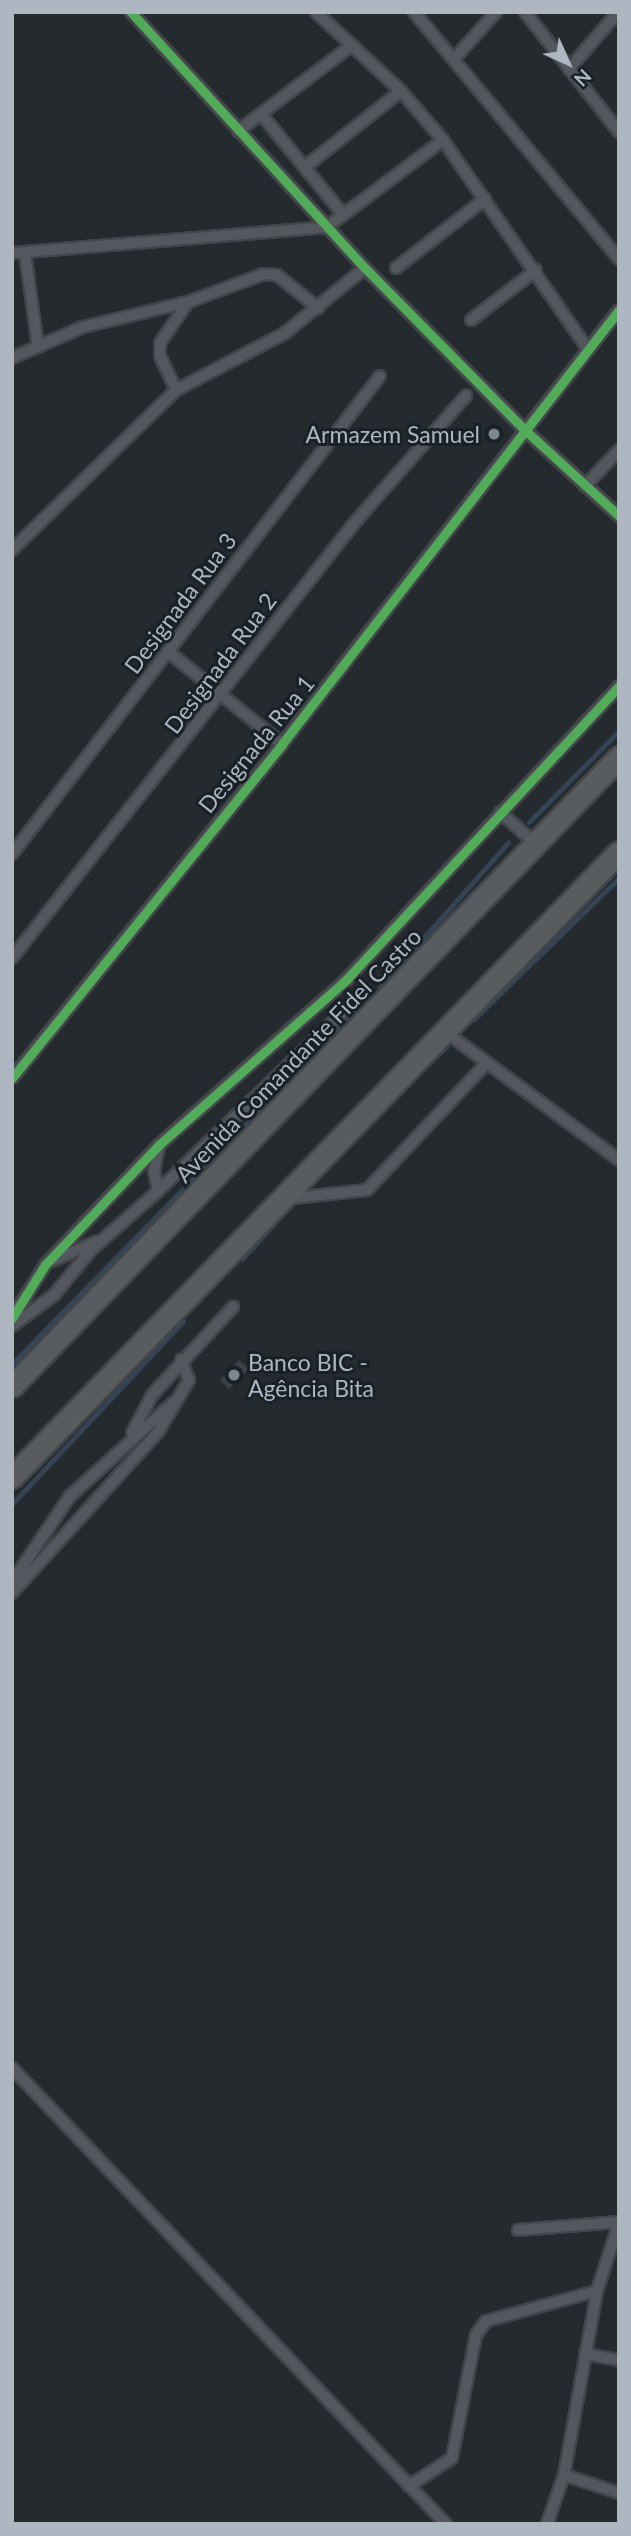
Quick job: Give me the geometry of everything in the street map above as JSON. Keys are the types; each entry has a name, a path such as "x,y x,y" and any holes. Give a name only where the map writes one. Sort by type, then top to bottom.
{"highway":[{"name":"Avenida Comandante Fidel Castro","path":"12,1386 619,758"},
{"path":"12,1477 278,1200 619,852"}],"street":[{"path":"131,12 365,268 526,432 619,516"},
{"path":"316,12 401,91 443,140 536,270 587,348"},
{"path":"414,12 619,259"},
{"path":"454,59 496,12"},
{"path":"525,12 619,132"},
{"path":"569,69 618,12"},
{"path":"238,131 352,45"},
{"path":"305,167 401,91"},
{"path":"261,114 342,213"},
{"path":"12,253 327,227 342,213 443,140"},
{"path":"396,268 485,199"},
{"path":"25,253 38,347"},
{"path":"12,550 176,390 253,351 318,308 365,268"},
{"path":"471,320 536,270"},
{"path":"12,358 83,327 188,302 271,273 318,308"},
{"path":"176,390 160,356 160,343 188,302"},
{"name":"Designada Rua 1","path":"12,1078 282,744 619,310"},
{"name":"Designada Rua 3","path":"12,854 170,653 380,376"},
{"name":"Designada Rua 2","path":"12,958 223,696 356,522 466,396"},
{"path":"585,486 619,450"},
{"path":"170,653 282,744"},
{"path":"12,1318 45,1265 159,1144 347,979 619,686"},
{"path":"500,812 536,844"},
{"path":"347,979 380,1008"},
{"path":"12,1326 54,1295 104,1238 158,1191 363,993"},
{"path":"444,1031 485,1065 619,1160"},
{"path":"278,1200 341,1197 367,1190 485,1065"},
{"path":"158,1191 153,1171 159,1144"},
{"path":"45,1265 104,1238"},
{"path":"129,1439 152,1395 181,1359 233,1307"},
{"path":"12,1592 120,1479 181,1396 189,1380 181,1359"},
{"path":"12,1581 70,1496 129,1439 181,1396"},
{"path":"12,2068 446,2524"},
{"path":"518,2230 619,2222 597,2291 564,2475 547,2524"},
{"path":"409,2486 452,2458 476,2335 486,2321 597,2291"},
{"path":"585,2354 619,2360"},
{"path":"564,2475 619,2493"}],"building":[{"name":"Banco BIC - Agência Bita","path":"239,1360 249,1369 229,1389 220,1380"}],"waterway":[{"path":"529,822 619,731"},
{"path":"380,987 508,843"},
{"path":"473,1020 619,878"},
{"path":"12,1364 359,1009"},
{"path":"432,1060 447,1046"},
{"path":"242,1259 293,1203"},
{"path":"12,1504 183,1321"}],"cycle path":[{"path":"131,12 365,268 526,431 619,516"},
{"path":"12,1078 282,744 619,310"},
{"path":"12,1318 45,1265 159,1145 347,979 619,686"}],"place":[{"name":"Armazem Samuel","path":"494,434"},
{"name":"Banco BIC - Agência Bita","path":"234,1375"}]}
